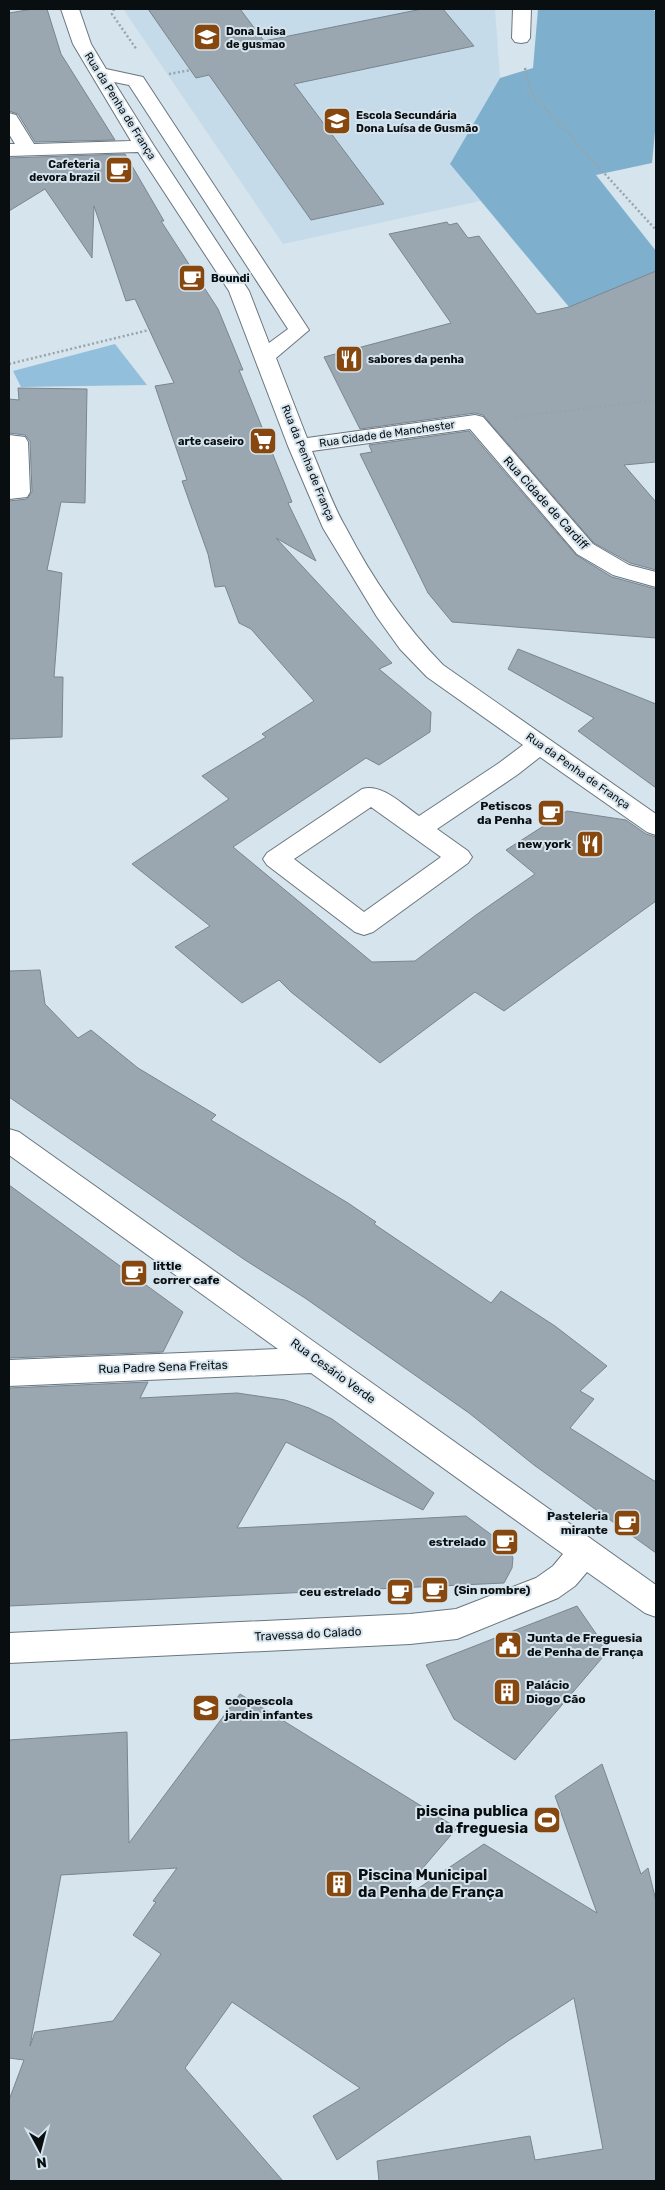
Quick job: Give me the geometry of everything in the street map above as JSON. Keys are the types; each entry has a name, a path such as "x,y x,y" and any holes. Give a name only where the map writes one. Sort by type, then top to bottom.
{"street":[{"path":"520,38 522,9"},
{"name":"Rua da Penha de França","path":"75,12 82,44 99,73 144,146 239,291 299,446 334,528 385,612 408,643 435,671 656,826"},
{"path":"99,73 136,81 299,330 264,356"},
{"path":"9,119 18,149"},
{"path":"9,160 18,149 144,146"},
{"name":"Rua Cidade de Manchester","path":"299,446 475,422"},
{"name":"Rua Cidade de Cardiff","path":"475,422 585,549 621,570 656,580"},
{"path":"9,442 17,442 20,492 9,492"},
{"path":"418,829 508,769 540,744"},
{"path":"371,795 418,829 459,857 364,925 276,859 371,795"},
{"name":"Rua Cesário Verde","path":"9,1141 656,1603"},
{"name":"Rua Padre Sena Freitas","path":"9,1373 317,1360"},
{"name":"Travessa do Calado","path":"9,1648 400,1630 457,1624 547,1588 564,1576 585,1551"}],"path":[{"path":"114,9 112,14 139,52"},
{"path":"520,38 529,88 533,95 584,148 656,230"},
{"path":"167,74 191,70"},
{"path":"9,364 149,330"},
{"path":"506,418 656,400"}],"shaded area":[{"name":"Escola Secundária Dona Luísa de Gusmão","path":"123,9 495,9 500,78 450,164 480,201 283,244"},
{"path":"538,9 654,9 656,11 656,121 652,163 596,175 656,251 656,271 569,307 450,164 500,78 533,68"},
{"path":"115,344 147,385 21,387 13,371"}],"building":[{"path":"47,9 61,54 115,140 35,142 18,114 9,111 9,13"},
{"path":"148,9 240,9 264,41 422,9 443,9 474,46 294,84 384,204 311,220 209,75 196,78"},
{"path":"125,154 164,221 161,221 218,309 243,370 239,370 292,502 288,503 316,561 276,538 392,663 379,669 431,712 430,732 379,765 366,758 233,847 372,962 415,961 535,874 506,850 567,811 626,820 646,834 656,837 656,901 504,1011 475,992 380,1063 291,992 279,980 242,1003 175,947 210,926 132,864 229,799 202,776 266,737 262,734 314,701 251,629 239,623 225,586 215,587 208,554 182,481 187,480 155,386 174,383 135,299 126,301 94,206 92,258 45,189 9,211 9,158"},
{"path":"447,222 449,225 457,223 468,238 479,236 537,314 569,307 656,271 656,462 624,465 656,502 656,570 630,563 594,543 483,415 475,413 360,429 324,357 451,323 389,234"},
{"path":"18,388 87,389 85,503 61,502 47,570 62,573 54,677 63,677 62,737 9,739 9,501 27,499 32,492 30,441 25,435 9,433 9,399 19,400"},
{"path":"469,431 576,555 612,577 656,589 656,638 452,622 428,593 360,454 372,452 369,445"},
{"path":"518,649 656,704 656,788 578,731 594,718 508,669"},
{"path":"40,970 45,1004 78,1038 91,1030 138,1068 216,1115 211,1120 348,1203 376,1222 374,1224 491,1303 501,1291 555,1326 607,1366 580,1391 594,1399 570,1428 656,1482 656,1553 534,1465 469,1413 305,1298 245,1260 9,1097 9,971"},
{"path":"9,1185 183,1312 163,1352 9,1358"},
{"path":"148,1382 140,1398 237,1393 285,1400 309,1408 332,1419 434,1493 423,1510 286,1442 237,1528 466,1516 508,1547 513,1558 512,1568 504,1583 9,1606 9,1388"},
{"name":"Palácio Diogo Cão","path":"577,1606 608,1651 515,1760 454,1719 426,1665"},
{"path":"240,1694 457,1828 398,1897 401,1900 484,1844 597,1913 555,1796 602,1764 641,1874 648,1868 656,1901 656,2181 379,2181 377,2161 530,2136 535,2160 603,2149 574,1998 508,2041 337,2160 313,2116 360,2088 232,2002 185,2068 283,2181 9,2181 9,2100 24,2060 9,2058 9,1740 127,1732 129,1843","holes":["177,1868 153,1901 156,1902 133,1935 161,1954 113,2021 35,2032 30,2046 61,1875"]}],"place":[{"name":"Dona Luisa de gusmao","path":"207,37"},
{"name":"Escola Secundária Dona Luísa de Gusmão","path":"337,121"},
{"name":"Cafeteria devora brazil","path":"119,170"},
{"name":"Boundi","path":"192,278"},
{"name":"sabores da penha","path":"349,359"},
{"name":"arte caseiro","path":"263,441"},
{"name":"Petiscos da Penha","path":"551,813"},
{"name":"new york","path":"590,844"},
{"name":"little correr cafe","path":"134,1273"},
{"name":"Pasteleria mirante","path":"627,1523"},
{"name":"estrelado","path":"505,1542"},
{"name":"(Sin nombre)","path":"435,1590"},
{"name":"ceu estrelado","path":"400,1592"},
{"name":"Junta de Freguesia de Penha de França","path":"508,1645"},
{"name":"Palácio Diogo Cão","path":"507,1692"},
{"name":"coopescola jardin infantes","path":"206,1708"},
{"name":"piscina publica da freguesia","path":"547,1820"},
{"name":"Piscina Municipal da Penha de França","path":"339,1884"}]}
